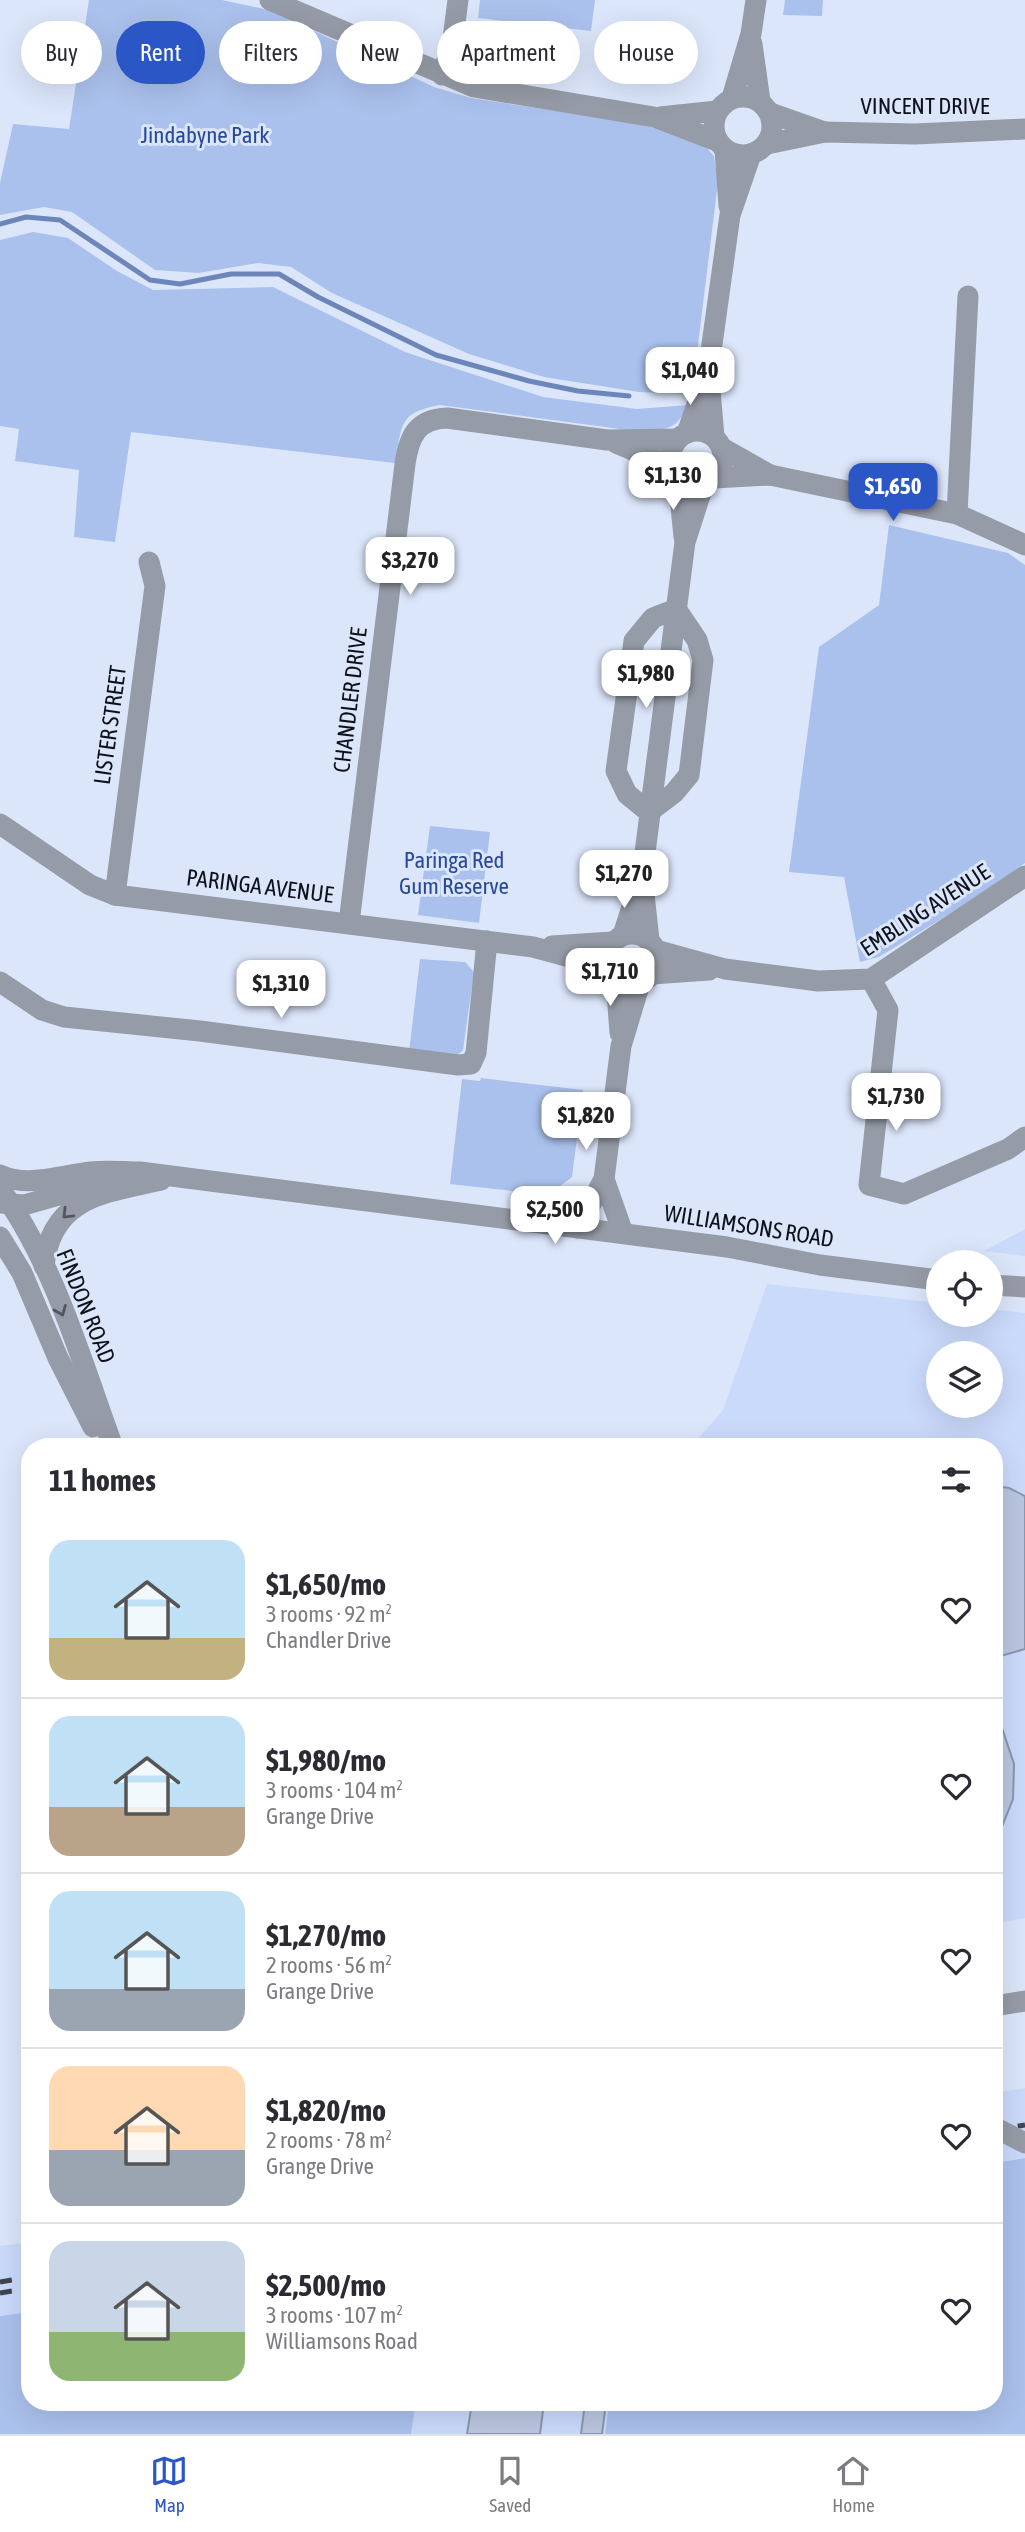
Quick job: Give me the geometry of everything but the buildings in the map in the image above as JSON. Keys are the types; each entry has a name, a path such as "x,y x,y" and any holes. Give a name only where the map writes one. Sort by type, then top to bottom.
{"street":[{"path":"270,0 437,73"},
{"path":"456,21 458,0"},
{"path":"685,542 670,454 682,436 708,373 730,215 721,145 713,125 725,105 751,34 756,0"},
{"path":"730,215 759,149 773,130 765,107 751,34"},
{"path":"466,84 654,117 721,145 735,155 759,149"},
{"path":"654,117 725,105 744,96 765,107"},
{"name":"VINCENT DRIVE","path":"765,107 825,132"},
{"name":"VINCENT DRIVE","path":"759,149 825,132 915,134 1025,130"},
{"path":"957,514 968,296"},
{"path":"578,1228 604,1179 621,1046 646,979 657,961 652,945 642,876 649,812 685,542 709,481 723,463 708,373"},
{"name":"CHANDLER DRIVE","path":"349,923 410,438 415,429 425,422 447,418 607,440 682,436"},
{"path":"682,436 701,431 770,475"},
{"name":"CHANDLER DRIVE","path":"607,440 675,471"},
{"path":"675,471 693,484 770,475 957,514 1025,545"},
{"name":"LISTER STREET","path":"115,895 155,586 149,562"},
{"path":"649,812 627,794 616,771 634,641 653,618 676,610"},
{"path":"649,812 674,793 689,775 703,660 697,640 676,610"},
{"name":"PARINGA AVENUE","path":"0,824 90,885 115,895 533,947 612,973"},
{"path":"621,1046 612,973 606,955 617,939 642,876"},
{"name":"EMBLING AVENUE","path":"652,945 725,969 818,981 872,979 1025,876"},
{"path":"617,939 635,933 652,945"},
{"name":"PARINGA AVENUE","path":"533,947 617,939"},
{"path":"0,982 42,1010 64,1017 200,1031 458,1065 471,1064 477,1053 487,941"},
{"name":"EMBLING AVENUE","path":"646,979 725,969"},
{"path":"612,973 628,984 646,979"},
{"path":"872,979 888,1010 869,1185 904,1194 1008,1149 1025,1137"},
{"name":"WILLIAMSONS ROAD","path":"0,1175 9,1179 29,1180 93,1172 140,1172 623,1233 747,1250 828,1266 926,1278"},
{"path":"44,1266 46,1247 52,1232 77,1205 97,1195 176,1177"},
{"name":"WILLIAMSONS ROAD","path":"5,1200 24,1205 93,1184 176,1177"},
{"path":"604,1179 623,1233"},
{"path":"3,1240 5,1200 17,1185 29,1180"},
{"name":"FINDON ROAD","path":"5,1200 44,1266 110,1438"},
{"name":"FINDON ROAD","path":"3,1240 22,1273 58,1358 99,1438"},
{"path":"1003,1286 1025,1287"},
{"path":"1003,2005 1025,2001"},
{"path":"1003,2132 1025,2143"}],"shaded area":[{"path":"1025,1229 1025,1256 1003,1253 1003,1250 986,1250"},
{"path":"767,1284 926,1302 926,1327 1003,1327 1003,1310 1025,1313 1025,1918 1003,1922 1003,1438 699,1438 723,1410"},
{"path":"1025,2088 1025,2158 1003,2162 1003,2092"},
{"path":"21,2243 21,2313 0,2316 0,2246"},
{"path":"415,2411 608,2411 605,2434 411,2434"}],"green space":[{"name":"Jindabyne Park","path":"89,0 222,0 269,10 293,21 219,21 219,84 322,84 322,35 336,41 336,84 423,84 423,82 471,98 642,124 706,147 714,156 718,182 692,394 639,392 544,377 469,354 332,293 291,267 258,263 199,273 155,270 72,212 44,207 0,215 0,183 13,124 69,129 76,84 102,84 102,21 86,21"},
{"path":"480,0 595,0 591,31 580,30 580,21 504,21 478,18"},
{"path":"785,0 823,0 822,16 783,15"},
{"path":"33,232 68,238 117,271 153,290 273,287 405,352 543,397 637,409 688,405 680,419 670,427 642,432 440,405 416,412 404,423 395,463 131,432 115,542 74,537 79,470 15,461 19,429 0,426 0,240"},
{"path":"889,525 1008,553 1025,565 1025,863 984,893 879,957 860,962 844,877 789,872 819,647 879,605"},
{"name":"Paringa Red Gum Reserve","path":"430,826 490,832 479,923 418,915"},
{"path":"420,959 465,962 474,972 463,1050 454,1058 409,1052"},
{"path":"481,1078 583,1090 572,1177 548,1195 450,1184 462,1079 480,1081"},
{"path":"1025,2158 1025,2434 605,2434 608,2411 1003,2411 1003,2162"},
{"path":"21,2313 21,2411 415,2411 411,2434 0,2434 0,2316"}],"waterway":[{"path":"0,224 26,217 60,220 150,280 180,284 231,274 279,274 318,297 436,355 529,381 578,391 629,396"}],"railway":[{"path":"1003,2129 1025,2125"},
{"path":"1003,2140 1025,2137"},
{"path":"0,2282 21,2278"},
{"path":"0,2293 21,2290"}]}
